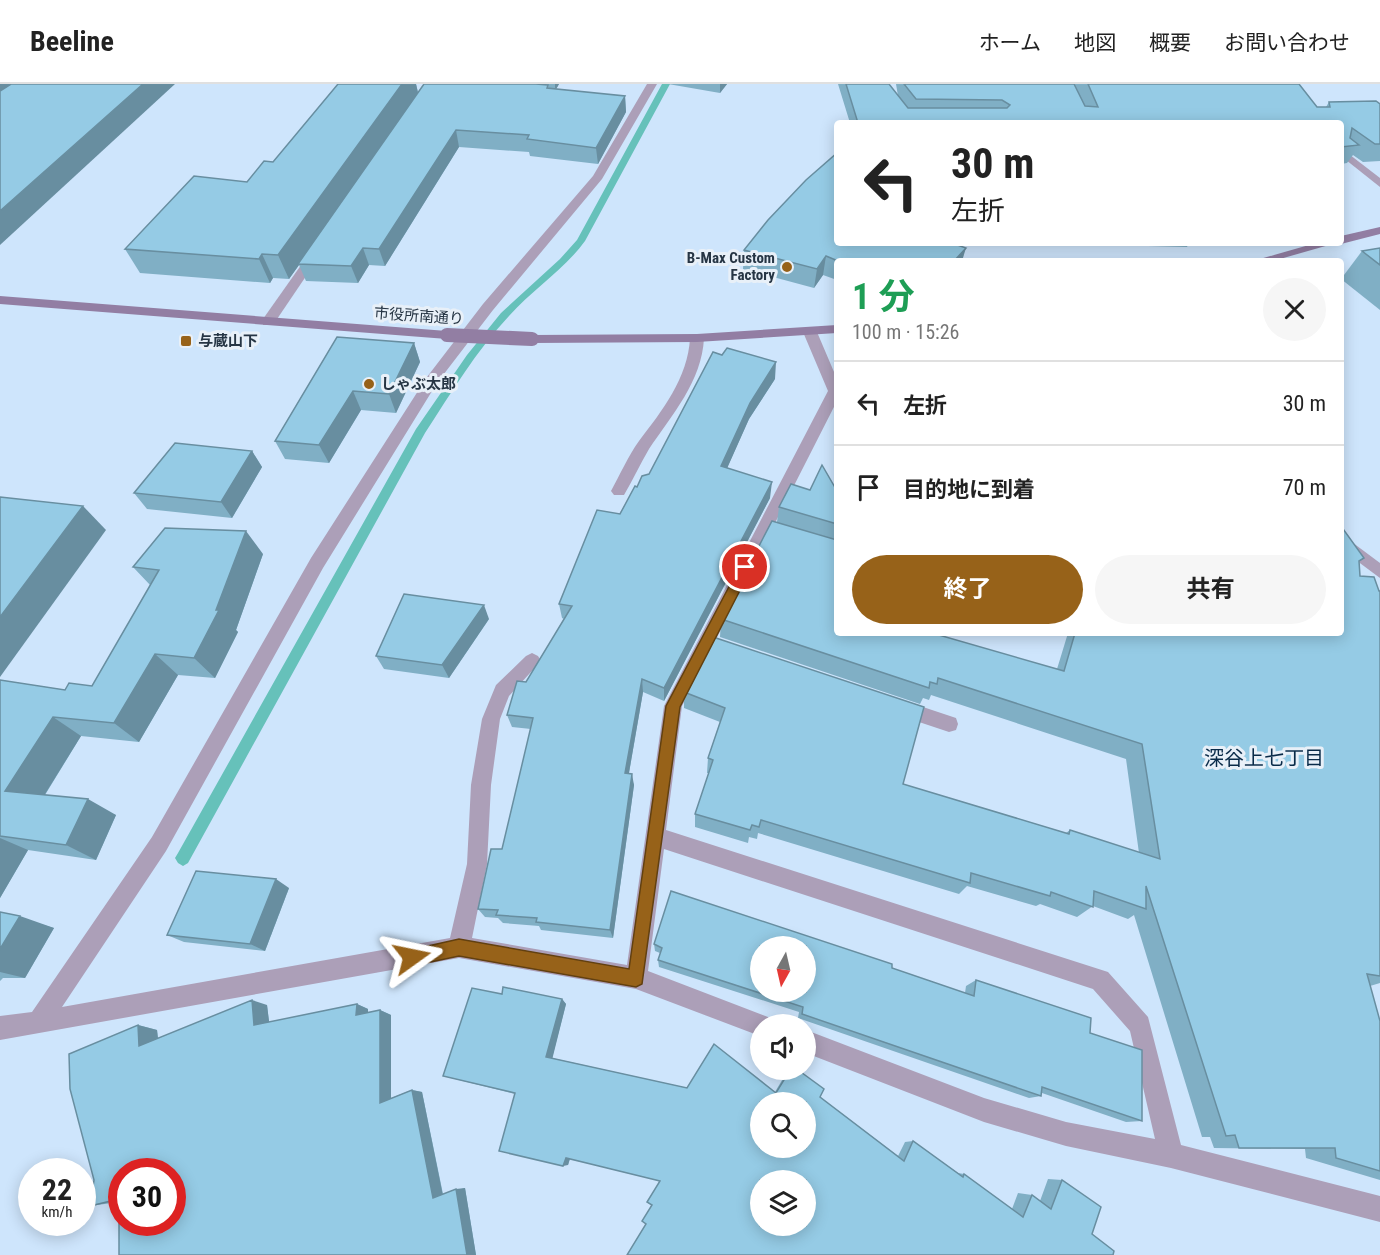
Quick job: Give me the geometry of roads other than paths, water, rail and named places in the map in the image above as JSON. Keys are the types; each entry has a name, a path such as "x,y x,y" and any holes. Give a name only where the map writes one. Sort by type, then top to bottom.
{"street":[{"path":"38,1023 159,844 317,563 432,380 488,307 598,177 637,101 652,84"},
{"path":"1344,154 1380,184"},
{"path":"1344,239 1380,230"},
{"path":"268,322 320,246"},
{"path":"1271,258 1318,246"},
{"name":"市役所南通り","path":"0,300 268,322 532,339 697,338 834,329"},
{"path":"810,332 834,389"},
{"path":"619,491 644,445 654,435 680,392 696,359 697,338"},
{"path":"636,978 657,837 673,706 770,532 834,393"},
{"path":"1344,544 1377,582"},
{"path":"707,642 729,650"},
{"path":"459,947 477,864 481,785 491,718 502,691 532,661"},
{"path":"883,702 949,724"},
{"path":"657,837 1100,980 1140,1025 1171,1155"},
{"path":"0,1028 459,947 636,978 750,1021"},
{"path":"816,1046 984,1110 1066,1134 1171,1155 1380,1209"}],"waterway":[{"path":"183,858 420,432 471,357 504,315 563,261 581,241 666,84"}],"place":[{"name":"B-Max Custom Factory","path":"787,267"},
{"name":"与蔵山下","path":"186,341"},
{"name":"しゃぶ太郎","path":"369,384"}],"district":[{"name":"深谷上七丁目","path":"1264,758"}]}
